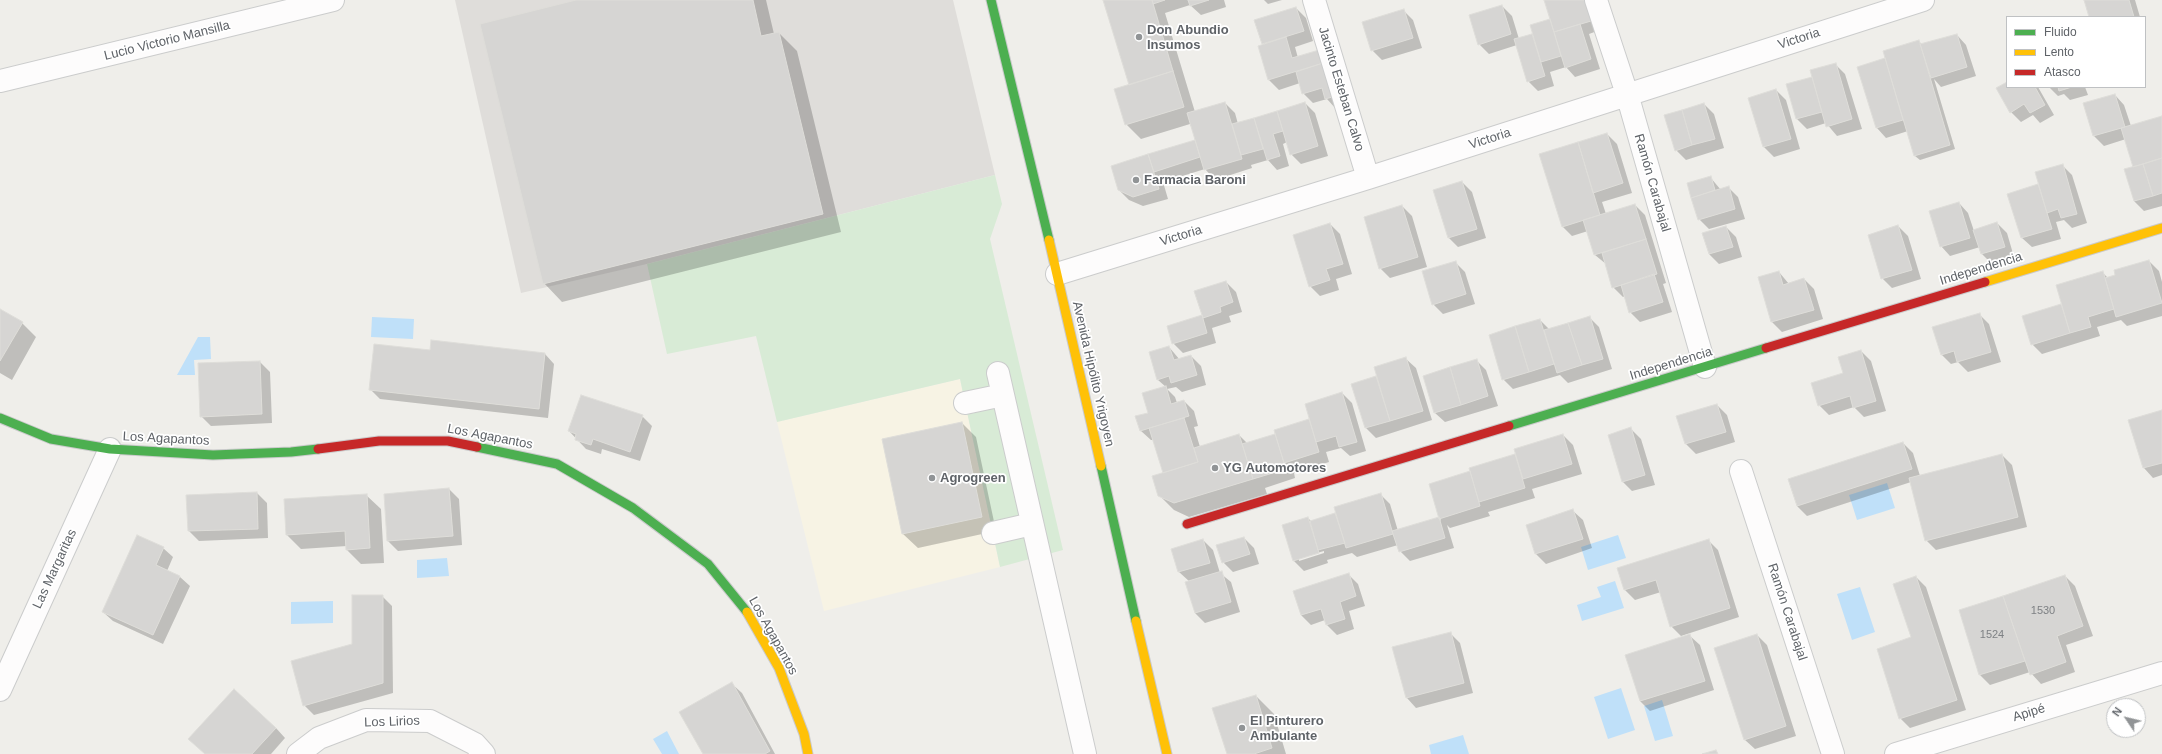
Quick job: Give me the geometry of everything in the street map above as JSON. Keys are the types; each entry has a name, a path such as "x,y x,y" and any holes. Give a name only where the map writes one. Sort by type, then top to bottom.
{"street":[{"name":"Lucio Victorio Mansilla","path":"0,81 333,0"},
{"name":"Avenida Hipólito Yrigoyen","path":"991,0 1057,274 1167,754"},
{"name":"Jacinto Esteban Calvo","path":"1314,0 1368,178"},
{"name":"Ramón Carabajal","path":"1596,0 1627,94 1705,367"},
{"name":"Victoria","path":"1057,274 1368,178 1923,0"},
{"name":"Independencia","path":"1187,524 2162,228"},
{"path":"998,373 1085,754"},
{"path":"965,403 1003,395"},
{"name":"Los Agapantos","path":"1,422 51,439 110,449 213,455 291,452 379,441 448,441 557,464 633,508 708,564 746,610 779,668 804,734 808,754"},
{"name":"Las Margaritas","path":"0,690 110,449"},
{"name":"Ramón Carabajal","path":"1741,471 1833,754"},
{"path":"993,533 1032,524"},
{"name":"Apipé","path":"1896,754 2162,673"},
{"name":"Los Lirios","path":"298,754 319,738 366,720 430,720 475,744 484,754"}],"shaded area":[{"path":"455,0 953,0 995,175 647,264 521,293"},
{"path":"960,379 1000,567 824,611 777,422"}],"green space":[{"path":"995,175 1002,204 990,239 1063,550 1000,567 960,379 777,422 756,336 667,354 647,264"}],"water":[{"path":"372,317 414,319 413,339 371,337"},
{"path":"198,337 210,337 211,359 194,360 195,375 177,375"},
{"path":"1887,483 1895,508 1857,520 1849,495"},
{"path":"1618,535 1626,558 1588,570 1581,547"},
{"path":"447,558 449,576 417,578 417,560"},
{"path":"1615,581 1624,608 1582,621 1577,605 1601,597 1597,587"},
{"path":"1860,587 1875,632 1852,640 1837,594"},
{"path":"333,601 333,623 291,624 291,602"},
{"path":"1621,688 1635,730 1608,739 1594,697"},
{"path":"1662,700 1673,736 1655,741 1644,706"},
{"path":"667,731 679,754 662,754 653,739"},
{"path":"1463,735 1469,754 1431,754 1429,745"}],"building":[{"path":"576,0 753,0 761,36 779,32 823,214 543,284 480,24"},
{"name":"Don Abundio Insumos","path":"1103,0 1152,0 1173,71 1129,85"},
{"path":"1152,0 1165,0 1153,4"},
{"path":"1188,0 1209,0 1190,6"},
{"path":"1544,0 1585,0 1591,21 1554,32"},
{"path":"2084,0 2129,0 2134,16 2089,16"},
{"path":"1502,5 1511,34 1478,45 1469,15"},
{"path":"1296,7 1304,31 1262,44 1254,20"},
{"path":"1404,9 1413,38 1371,51 1362,22"},
{"path":"1550,19 1561,56 1541,62 1530,25"},
{"path":"1580,24 1591,59 1565,68 1554,32"},
{"path":"1532,34 1545,76 1527,82 1514,39"},
{"path":"1957,34 1967,67 1931,78 1920,44"},
{"path":"1286,37 1292,58 1319,50 1323,63 1268,80 1258,46"},
{"path":"1919,40 1950,145 1914,156 1883,51"},
{"path":"1885,58 1903,120 1876,128 1857,67"},
{"path":"1326,62 1336,96 1325,99 1322,88 1302,94 1296,72"},
{"path":"1836,63 1852,119 1826,127 1810,70"},
{"path":"1173,71 1184,107 1125,125 1114,89"},
{"path":"1812,77 1822,112 1796,119 1786,84"},
{"path":"2006,83 2006,88 2036,88 2045,105 2030,113 2024,104 2010,113 1996,88"},
{"path":"2058,88 2069,88 2059,91"},
{"path":"1776,89 1791,139 1763,147 1748,98"},
{"path":"2115,94 2125,127 2093,136 2083,103"},
{"path":"1225,102 1242,159 1204,170 1187,113"},
{"path":"1305,102 1318,146 1290,155 1277,111"},
{"path":"1704,103 1715,139 1692,145 1682,110"},
{"path":"1682,110 1692,145 1675,151 1664,115"},
{"path":"1277,111 1283,131 1273,134 1280,156 1267,160 1254,118"},
{"path":"2162,116 2162,158 2133,167 2121,128"},
{"path":"1254,118 1263,149 1241,155 1232,124"},
{"path":"1607,133 1623,183 1593,193 1578,142"},
{"path":"1195,140 1200,157 1154,172 1148,154"},
{"path":"1578,142 1600,215 1562,227 1539,154"},
{"name":"Farmacia Baroni","path":"1148,154 1159,189 1133,197 1118,190 1111,166"},
{"path":"2162,158 2162,193 2153,196 2143,164"},
{"path":"2063,164 2077,214 2061,218 2058,209 2047,213 2035,172"},
{"path":"2143,164 2153,196 2134,201 2124,169"},
{"path":"1711,176 1715,190 1691,198 1687,183"},
{"path":"1462,181 1477,229 1448,238 1433,190"},
{"path":"2038,184 2052,229 2021,238 2007,194"},
{"path":"1729,186 1735,209 1698,220 1691,198"},
{"path":"1959,202 1970,238 1940,247 1929,211"},
{"path":"1635,204 1646,239 1594,255 1583,220"},
{"path":"1402,205 1418,257 1379,269 1364,217"},
{"path":"1997,222 2005,247 1981,254 1973,230"},
{"path":"1330,223 1343,264 1326,269 1330,280 1309,287 1293,235"},
{"path":"1898,225 1912,270 1881,279 1868,235"},
{"path":"1726,226 1733,247 1709,254 1702,233"},
{"path":"1646,239 1657,274 1612,288 1602,253"},
{"path":"2149,260 2162,303 2116,317 2105,278 2115,275 2114,270"},
{"path":"1456,261 1466,294 1432,305 1422,271"},
{"path":"1779,271 1783,285 1804,278 1814,310 1771,322 1758,277"},
{"path":"2103,271 2114,309 2088,317 2091,327 2070,333 2056,285"},
{"path":"1654,274 1663,302 1629,313 1621,285"},
{"path":"1226,281 1233,302 1220,307 1221,312 1203,318 1194,291"},
{"path":"2061,304 2070,333 2031,345 2022,316"},
{"path":"0,309 23,322 0,361"},
{"path":"1980,313 1991,352 1957,362 1954,351 1941,355 1932,327"},
{"path":"1202,315 1207,333 1172,344 1167,326"},
{"path":"1590,316 1603,359 1582,365 1568,323"},
{"path":"1540,319 1554,364 1529,372 1515,326"},
{"path":"1568,323 1582,365 1557,373 1544,330"},
{"path":"1515,326 1529,372 1502,380 1489,335"},
{"path":"431,340 545,353 539,409 369,390 374,344 430,350"},
{"path":"1169,346 1174,360 1191,355 1197,375 1171,383 1169,376 1157,380 1149,352"},
{"path":"1861,350 1876,401 1853,408 1850,396 1818,406 1811,383 1843,373 1838,357"},
{"path":"1406,357 1423,411 1390,421 1374,367"},
{"path":"1477,359 1488,396 1461,405 1450,367"},
{"path":"260,361 262,414 200,417 198,363"},
{"path":"1450,367 1461,405 1434,413 1423,376"},
{"path":"1376,376 1390,421 1365,428 1351,384"},
{"path":"1166,386 1171,404 1184,400 1189,416 1140,431 1135,416 1148,413 1142,393"},
{"path":"1342,392 1357,442 1339,447 1336,436 1316,442 1305,404"},
{"path":"581,395 643,415 630,452 593,439 591,445 575,440 576,434 568,431"},
{"path":"1717,404 1726,432 1685,444 1676,416"},
{"path":"2162,410 2162,463 2143,468 2128,420"},
{"path":"1184,418 1198,462 1163,473 1149,428"},
{"path":"1309,419 1319,452 1284,463 1274,430"},
{"name":"Agrogreen","path":"962,422 982,517 902,534 882,439"},
{"path":"1631,427 1645,475 1622,482 1608,435"},
{"name":"YG Automotores","path":"1239,434 1253,479 1174,503 1158,496 1152,476 1198,462 1194,448"},
{"path":"1275,434 1286,469 1253,479 1242,444"},
{"path":"1563,434 1572,464 1523,479 1514,449"},
{"path":"1903,442 1912,469 1797,506 1788,479"},
{"path":"1515,454 1525,488 1479,502 1469,468"},
{"path":"2002,454 2018,517 1925,541 1909,478"},
{"path":"1470,471 1480,506 1439,519 1429,484"},
{"path":"449,488 453,536 387,541 384,494"},
{"path":"257,492 258,529 188,531 186,495"},
{"path":"1381,493 1393,534 1346,548 1334,507"},
{"path":"367,494 370,548 346,550 345,531 286,535 284,499"},
{"path":"1573,509 1583,539 1535,554 1526,525"},
{"path":"1335,513 1345,543 1318,550 1310,521"},
{"path":"1308,517 1319,553 1293,561 1282,525"},
{"path":"1439,517 1445,538 1399,552 1392,531"},
{"path":"137,535 164,547 156,565 180,576 153,635 102,612"},
{"path":"1244,537 1250,554 1222,563 1216,545"},
{"path":"1203,539 1210,563 1178,572 1171,549"},
{"path":"1709,539 1730,608 1670,627 1656,580 1624,590 1617,568"},
{"path":"1222,571 1231,602 1195,613 1185,582"},
{"path":"1349,573 1356,596 1340,602 1345,619 1326,625 1321,609 1301,615 1293,591"},
{"path":"2065,575 2083,626 2057,636 2066,662 2030,675 2003,596"},
{"path":"1916,576 1957,700 1899,719 1877,649 1911,637 1893,584"},
{"path":"352,595 383,595 383,683 303,706 291,661 352,644"},
{"path":"2003,596 2025,661 1979,675 1959,610"},
{"path":"1451,632 1464,683 1406,698 1392,647"},
{"path":"1690,634 1705,681 1640,701 1625,655"},
{"path":"1757,634 1786,726 1744,740 1714,648"},
{"path":"732,682 770,751 765,754 703,754 679,712"},
{"path":"234,689 276,728 252,754 205,754 188,739"},
{"name":"El Pinturero Ambulante","path":"1256,695 1272,748 1254,754 1227,754 1212,708"},
{"path":"1716,750 1718,754 1702,754"}],"traffic: fast":[{"path":"991,0 1049,240"},
{"path":"1509,426 1766,348"},
{"path":"0,418 51,439 110,449 213,455 291,452 318,449"},
{"path":"477,447 557,464 633,508 708,564 747,612"},
{"path":"1101,466 1136,621"}],"traffic: slow":[{"path":"1985,282 2162,228"},
{"path":"1049,240 1101,466"},
{"path":"747,612 779,668 804,734 808,754"},
{"path":"1136,621 1167,754"}],"traffic: jam":[{"path":"1766,348 1985,282"},
{"path":"1187,524 1509,426"},
{"path":"318,449 379,441 448,441 477,447"}],"place":[{"name":"Don Abundio Insumos","path":"1139,37"},
{"name":"Farmacia Baroni","path":"1136,180"},
{"name":"YG Automotores","path":"1215,468"},
{"name":"Agrogreen","path":"932,478"},
{"name":"El Pinturero Ambulante","path":"1242,728"}]}
